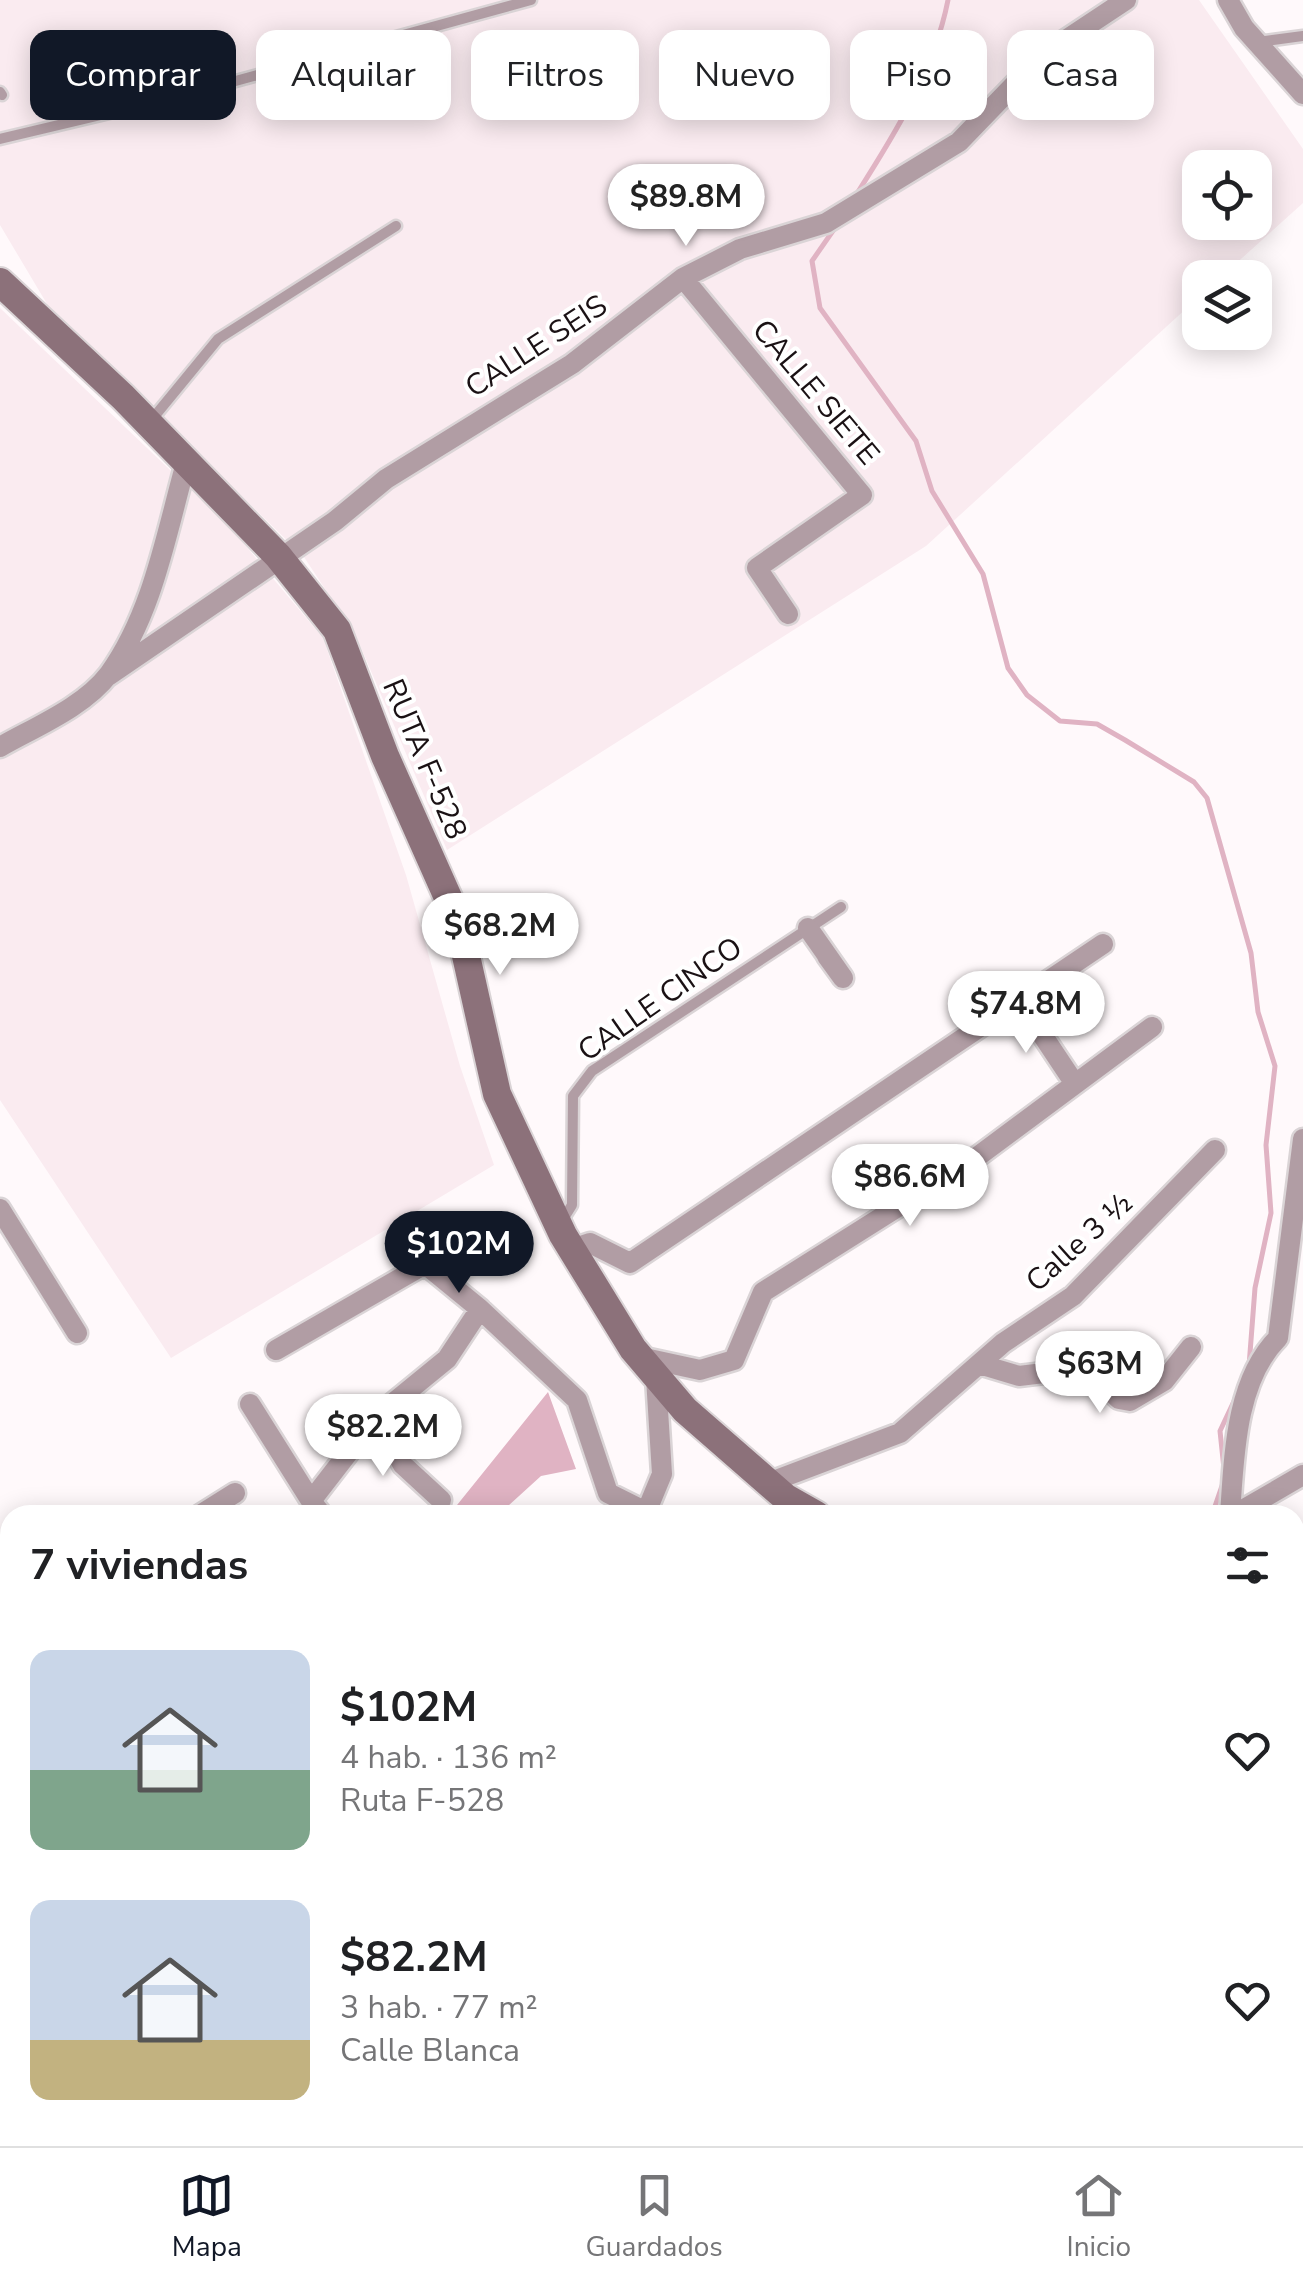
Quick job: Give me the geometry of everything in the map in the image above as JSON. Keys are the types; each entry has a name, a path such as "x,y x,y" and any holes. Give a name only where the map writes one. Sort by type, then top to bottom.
{"main road":[{"name":"RUTA F-528","path":"0,282 278,556 337,630 385,756 458,920 497,1094 574,1239 685,1410 795,1505"}],"street":[{"name":"CALLE SEIS","path":"0,747 74,704 108,676 278,556 335,521 434,448 572,364 683,278 740,249 826,223 959,142 1043,56 1126,0"},
{"path":"1228,0 1257,42 1303,94"},
{"name":"CALLE SIETE","path":"683,278 862,495 757,568 788,614"},
{"path":"108,676 148,603 186,463"},
{"path":"808,928 843,978 827,956"},
{"path":"574,1239 630,1262 1103,944"},
{"path":"1019,1000 1075,1084"},
{"path":"649,1505 662,1474 656,1367 700,1370 734,1360 764,1292 977,1156 1152,1028"},
{"path":"1233,1505 1236,1436 1262,1354 1278,1338 1303,1139"},
{"name":"Calle 3 ½","path":"768,1483 900,1433 979,1364 1073,1296 1215,1150"},
{"path":"0,1208 77,1333"},
{"path":"276,1350 426,1264 577,1400 608,1494 630,1505"},
{"path":"318,1505 376,1417 447,1359 480,1310"},
{"path":"979,1364 1019,1376 1069,1368 1086,1371 1120,1399 1130,1401 1164,1382 1191,1346"},
{"path":"250,1404 314,1505"},
{"path":"376,1417 403,1465 441,1500"},
{"path":"1250,1505 1303,1475"},
{"path":"216,1505 236,1493"}],"lane":[{"path":"0,139 199,92 531,0"},
{"path":"1257,42 1303,36"},
{"path":"148,424 218,338 396,226"},
{"name":"CALLE CINCO","path":"574,1239 573,1096 592,1070 841,906"}],"shaded area":[{"path":"0,0 1199,0 1303,149 1303,203 1272,231 1272,150 1182,150 1182,240 1262,240 1240,260 1182,260 1182,312 926,546 447,850 356,636 304,557 50,309 0,225"},
{"path":"0,308 230,527 323,638 406,875 460,1066 494,1165 171,1358 0,1100"},
{"path":"548,1392 576,1469 541,1476 509,1505 457,1505"}],"waterway":[{"path":"856,195 923,77 948,0"},
{"path":"837,225 812,261 820,308 916,441 932,491 983,574 1008,668 1027,695 1060,721 1097,724 1194,782 1207,798 1251,953 1258,1012 1275,1066 1266,1145 1271,1213 1255,1288 1249,1366"},
{"path":"1224,1469 1220,1431 1235,1399"},
{"path":"1215,1505 1224,1480"}]}
